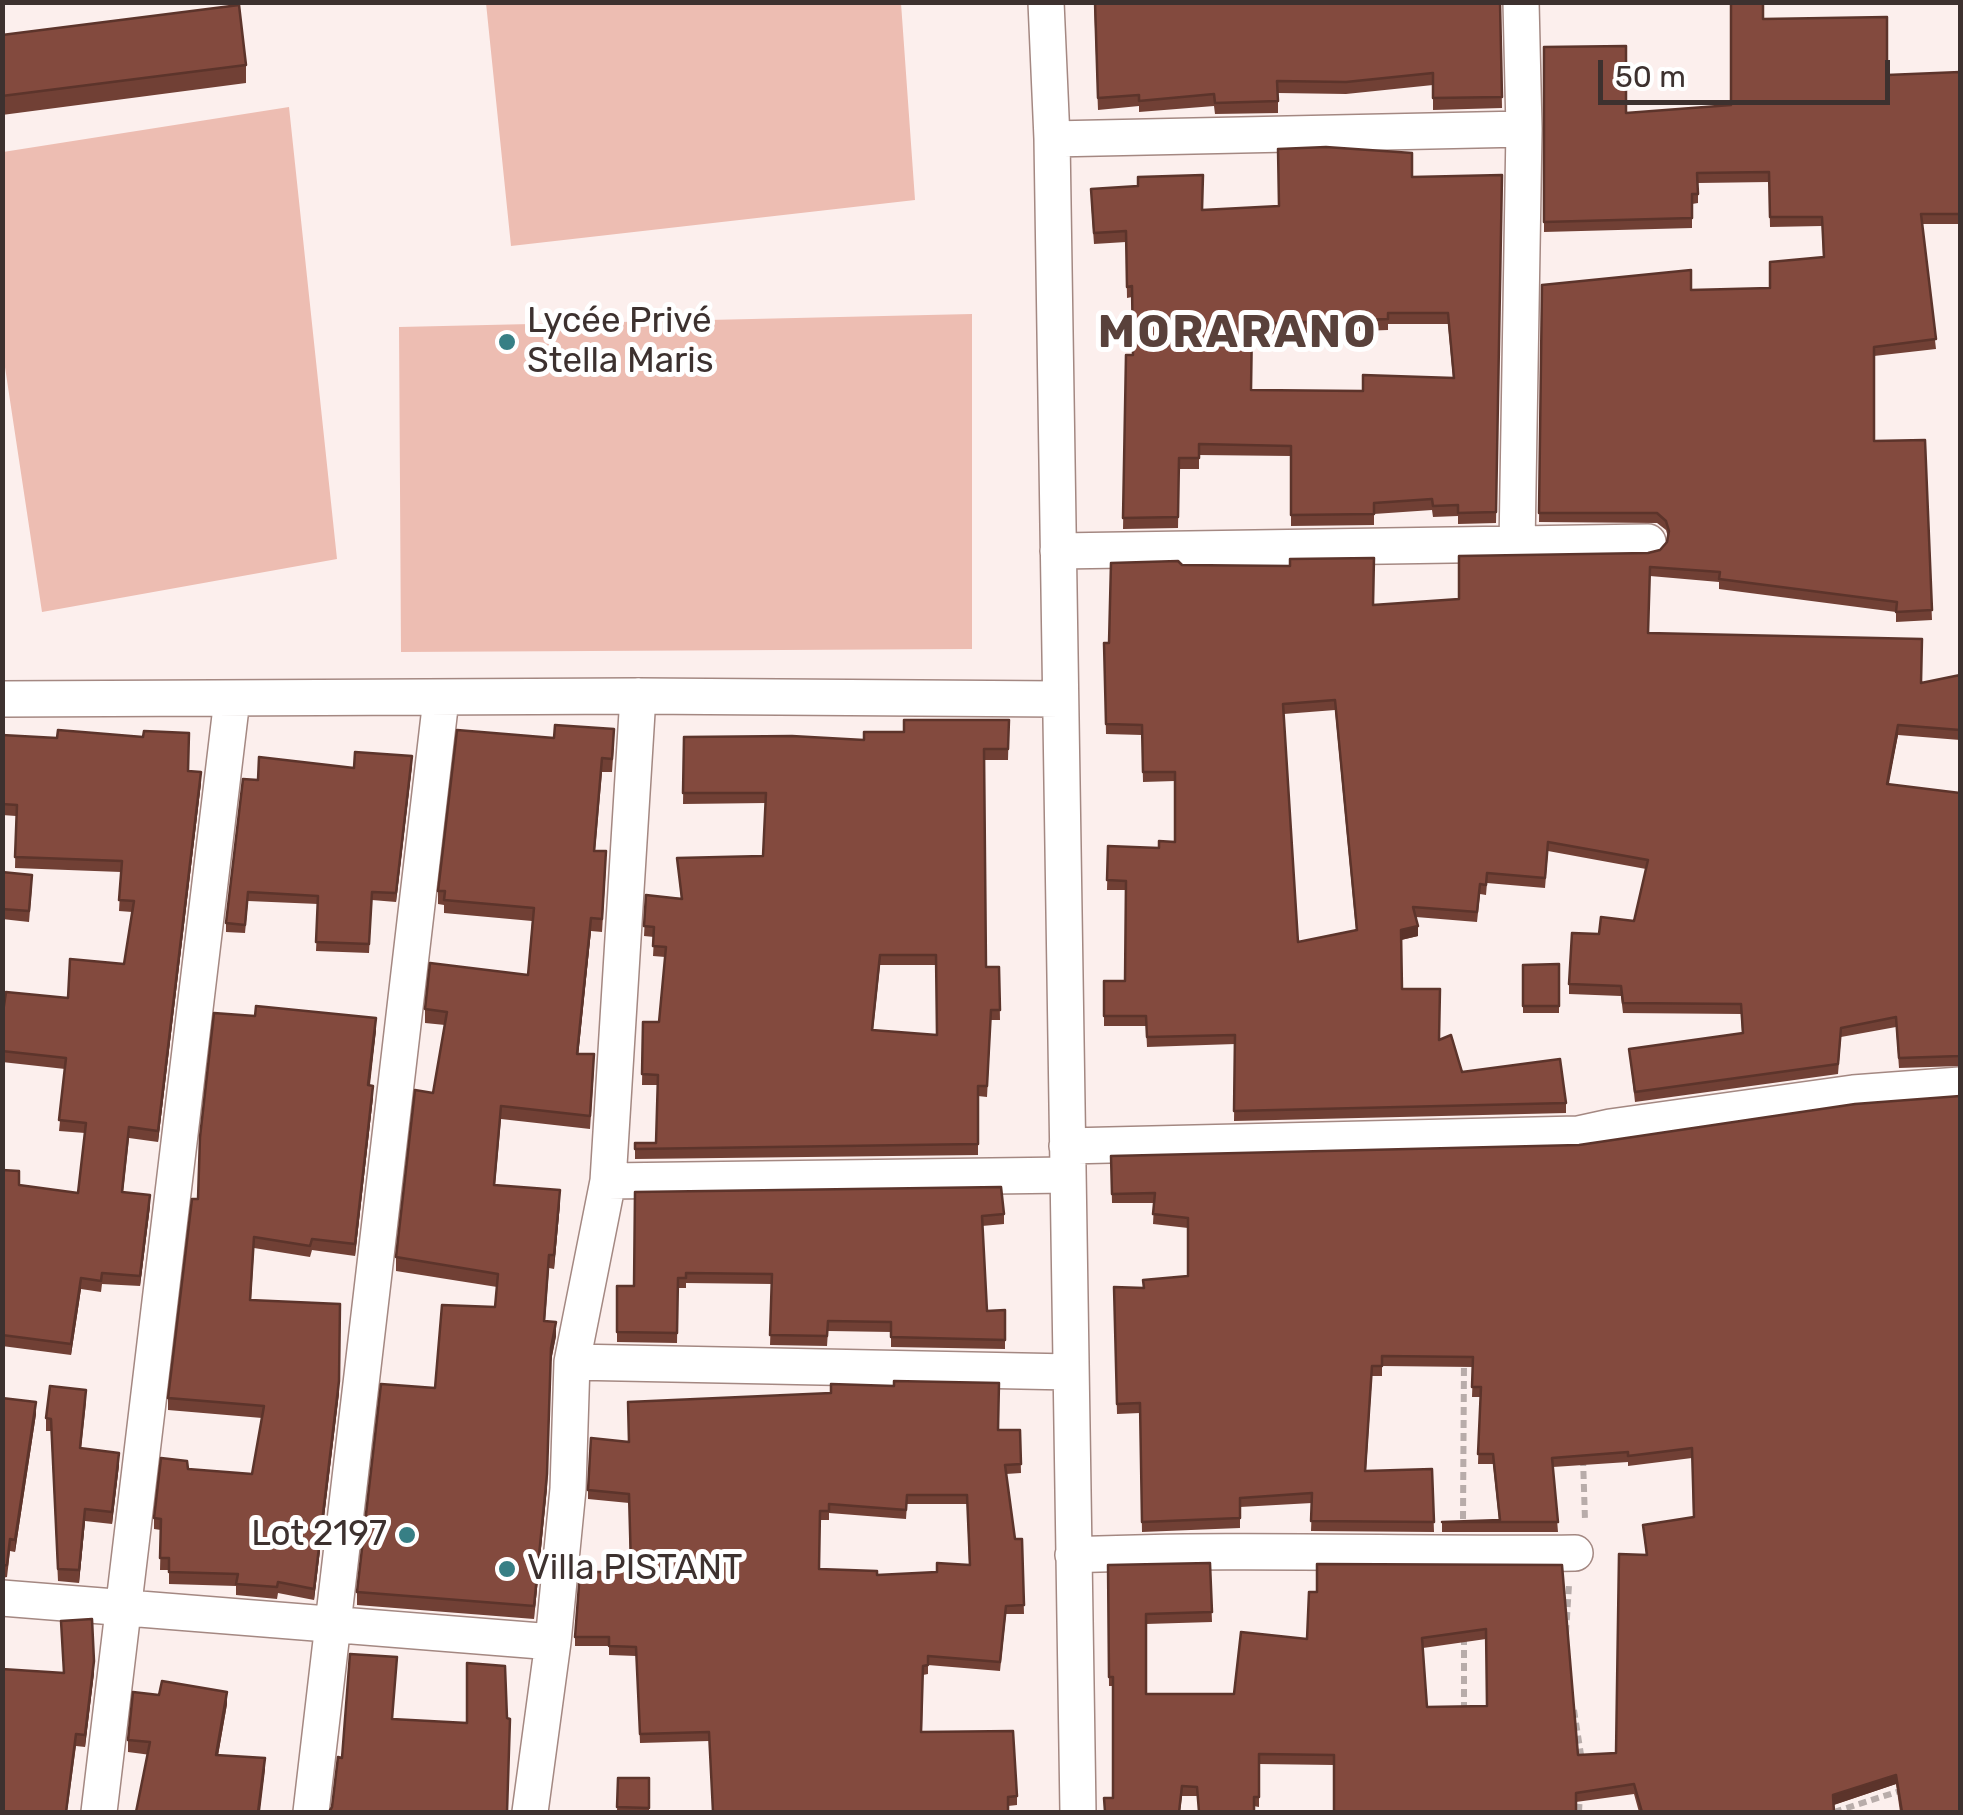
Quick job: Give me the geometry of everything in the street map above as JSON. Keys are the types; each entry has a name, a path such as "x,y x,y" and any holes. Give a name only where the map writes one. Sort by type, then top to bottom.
{"street":[{"path":"1046,2 1052,139 1078,1812"},
{"path":"1517,546 1524,130 1521,2"},
{"path":"1052,139 1524,130"},
{"path":"1058,551 1648,542"},
{"path":"530,1812 568,1489 572,1362 608,1181 638,696"},
{"path":"2,698 1060,699"},
{"path":"99,1812 232,699"},
{"path":"310,1812 441,699"},
{"path":"608,1181 1578,1134 1853,1093 1960,1086"},
{"path":"572,1362 1071,1372"},
{"path":"1074,1554 1212,1550 1575,1553"},
{"path":"2,1598 553,1642"}],"path":[{"path":"1464,1351 1464,1554"},
{"path":"1566,1641 1570,1570 1585,1518 1582,1442"},
{"path":"1464,1630 1464,1723"},
{"path":"1572,1698 1582,1756 1579,1812"},
{"path":"1834,1812 1913,1787"}],"shaded area":[{"path":"486,3 901,3 915,200 511,246"},
{"path":"289,107 337,559 42,612 3,354 3,152"},
{"path":"972,314 972,649 401,652 399,327"}],"building":[{"path":"1095,2 1500,2 1502,97 1433,98 1433,73 1346,82 1277,81 1278,101 1215,103 1214,94 1139,101 1139,95 1098,98"},
{"path":"1731,2 1763,2 1763,19 1887,17 1887,75 1960,72 1960,214 1921,214 1936,339 1874,347 1874,441 1925,440 1932,610 1896,612 1897,602 1719,579 1720,572 1650,567 1648,633 1922,639 1921,683 1960,675 1960,730 1898,725 1887,784 1960,793 1960,1056 1899,1058 1896,1017 1841,1028 1838,1064 1635,1092 1629,1049 1743,1033 1741,1004 1623,1003 1621,986 1569,984 1572,933 1599,934 1601,917 1634,921 1648,860 1548,842 1545,878 1487,873 1486,885 1480,884 1477,912 1413,907 1418,926 1401,930 1402,989 1440,989 1439,1040 1451,1035 1462,1072 1560,1059 1566,1103 1234,1111 1235,1035 1147,1037 1146,1016 1104,1016 1104,981 1125,981 1126,881 1107,880 1108,846 1159,848 1159,841 1175,842 1175,772 1143,772 1142,725 1106,724 1104,643 1109,643 1111,563 1178,561 1182,565 1290,566 1290,559 1374,558 1373,605 1459,599 1459,556 1660,550 1669,531 1666,521 1657,513 1539,513 1542,285 1691,270 1691,290 1770,288 1770,262 1824,257 1822,217 1770,217 1769,172 1697,173 1698,194 1692,194 1692,218 1544,222 1544,47 1626,46 1626,113 1731,105","holes":["1335,700 1357,930 1298,942 1283,704"]},
{"path":"239,5 246,65 2,96 2,35"},
{"path":"1326,147 1412,153 1412,177 1502,175 1496,512 1458,513 1458,505 1433,506 1432,499 1374,503 1374,514 1291,515 1291,446 1199,444 1199,458 1179,458 1178,517 1123,518 1126,355 1133,355 1132,286 1127,287 1126,231 1094,233 1091,189 1138,186 1138,177 1203,175 1202,210 1279,206 1278,149","holes":["1388,313 1448,313 1454,378 1363,375 1363,391 1251,390 1252,324 1388,319"]},
{"path":"904,720 1009,720 1008,749 984,749 986,967 999,967 1000,1010 991,1010 987,1086 978,1086 978,1144 635,1149 635,1143 656,1143 658,1075 642,1074 643,1022 659,1022 666,947 653,946 654,927 644,926 646,895 682,899 677,858 763,856 766,793 683,793 684,737 864,740 864,732 904,732","holes":["880,955 936,955 937,1035 872,1030"]},
{"path":"555,725 614,729 612,759 602,758 594,851 606,851 602,919 591,918 577,1054 594,1054 590,1116 501,1106 494,1185 560,1190 554,1255 549,1255 544,1321 556,1322 534,1606 357,1592 381,1384 435,1388 442,1305 495,1307 498,1274 396,1257 415,1090 433,1093 447,1012 425,1009 430,963 528,975 534,908 444,900 445,891 438,891 457,730 554,738"},
{"path":"58,730 143,737 144,731 189,733 188,771 201,772 158,1131 129,1127 122,1192 150,1195 140,1276 102,1273 101,1281 81,1278 71,1344 2,1335 2,1170 19,1171 19,1185 78,1193 86,1123 59,1120 66,1058 2,1051 2,1019 6,992 68,998 70,959 124,964 134,901 119,900 122,861 15,857 17,805 2,804 2,735 57,738"},
{"path":"355,752 412,756 396,893 372,892 369,944 316,942 318,896 248,892 245,925 226,923 243,779 258,780 259,757 354,768"},
{"path":"2,872 32,875 29,911 2,909"},
{"path":"1559,964 1559,1006 1523,1006 1523,965"},
{"path":"256,1006 376,1018 368,1085 373,1086 355,1244 312,1239 310,1246 254,1237 250,1300 340,1304 339,1381 314,1589 278,1582 277,1587 236,1584 238,1574 169,1572 169,1558 160,1558 161,1519 154,1518 161,1458 187,1461 188,1469 252,1474 264,1406 168,1398 192,1199 198,1199 200,1137 214,1013 255,1016"},
{"path":"1960,1096 1960,1812 1902,1812 1896,1775 1833,1795 1834,1812 1642,1812 1634,1784 1576,1793 1576,1812 1334,1812 1334,1755 1259,1754 1259,1797 1254,1797 1254,1812 1199,1812 1197,1787 1182,1786 1179,1812 1105,1812 1104,1798 1113,1798 1108,1565 1210,1563 1212,1612 1146,1614 1146,1694 1234,1694 1241,1632 1307,1639 1309,1592 1317,1592 1317,1564 1562,1565 1578,1755 1616,1753 1619,1554 1647,1555 1643,1525 1694,1517 1692,1448 1628,1456 1628,1452 1552,1458 1558,1522 1442,1522 1500,1520 1493,1454 1478,1454 1481,1387 1472,1387 1473,1357 1382,1356 1382,1366 1372,1366 1365,1471 1432,1469 1434,1522 1311,1521 1312,1493 1240,1498 1240,1518 1142,1522 1140,1403 1117,1404 1114,1287 1144,1288 1143,1280 1188,1276 1188,1218 1153,1214 1155,1193 1112,1194 1111,1156 1579,1145 1855,1104","holes":["1486,1629 1487,1706 1427,1707 1422,1638"]},
{"path":"1001,1187 1004,1214 982,1216 987,1311 1005,1310 1005,1340 891,1337 891,1322 828,1321 827,1336 770,1335 772,1274 686,1273 686,1278 678,1278 677,1333 617,1332 617,1286 634,1286 635,1192"},
{"path":"894,1381 999,1383 998,1430 1020,1430 1021,1464 1005,1465 1015,1539 1022,1539 1024,1605 1006,1606 1000,1662 928,1656 928,1665 923,1666 921,1732 1013,1731 1017,1796 1008,1797 1008,1812 713,1812 709,1732 640,1734 636,1647 609,1646 609,1637 575,1637 580,1572 620,1572 620,1566 631,1566 629,1494 588,1490 591,1438 629,1442 628,1402 831,1393 831,1384 894,1386","holes":["907,1495 967,1495 970,1565 937,1563 937,1572 877,1575 877,1571 819,1569 820,1511 829,1511 829,1504 906,1510"]},
{"path":"50,1386 86,1390 80,1448 119,1453 112,1512 85,1509 79,1570 58,1569 51,1419 46,1418"},
{"path":"2,1398 36,1402 15,1540 10,1539 7,1565 2,1566"},
{"path":"92,1619 94,1661 85,1735 76,1734 66,1812 2,1812 2,1669 64,1673 61,1621"},
{"path":"350,1654 397,1657 392,1719 467,1723 467,1663 505,1666 510,1719 507,1812 329,1812 338,1757 342,1758"},
{"path":"162,1681 227,1692 216,1755 265,1758 258,1812 136,1812 150,1742 128,1740 133,1692 159,1695"},
{"path":"618,1778 649,1778 649,1808 617,1807"}],"place":[{"name":"Lycée Privé Stella Maris","path":"507,342"},
{"name":"Lot 2197","path":"407,1535"},
{"name":"Villa PISTANT","path":"507,1569"}],"district":[{"name":"MORARANO","path":"1238,334"}]}
